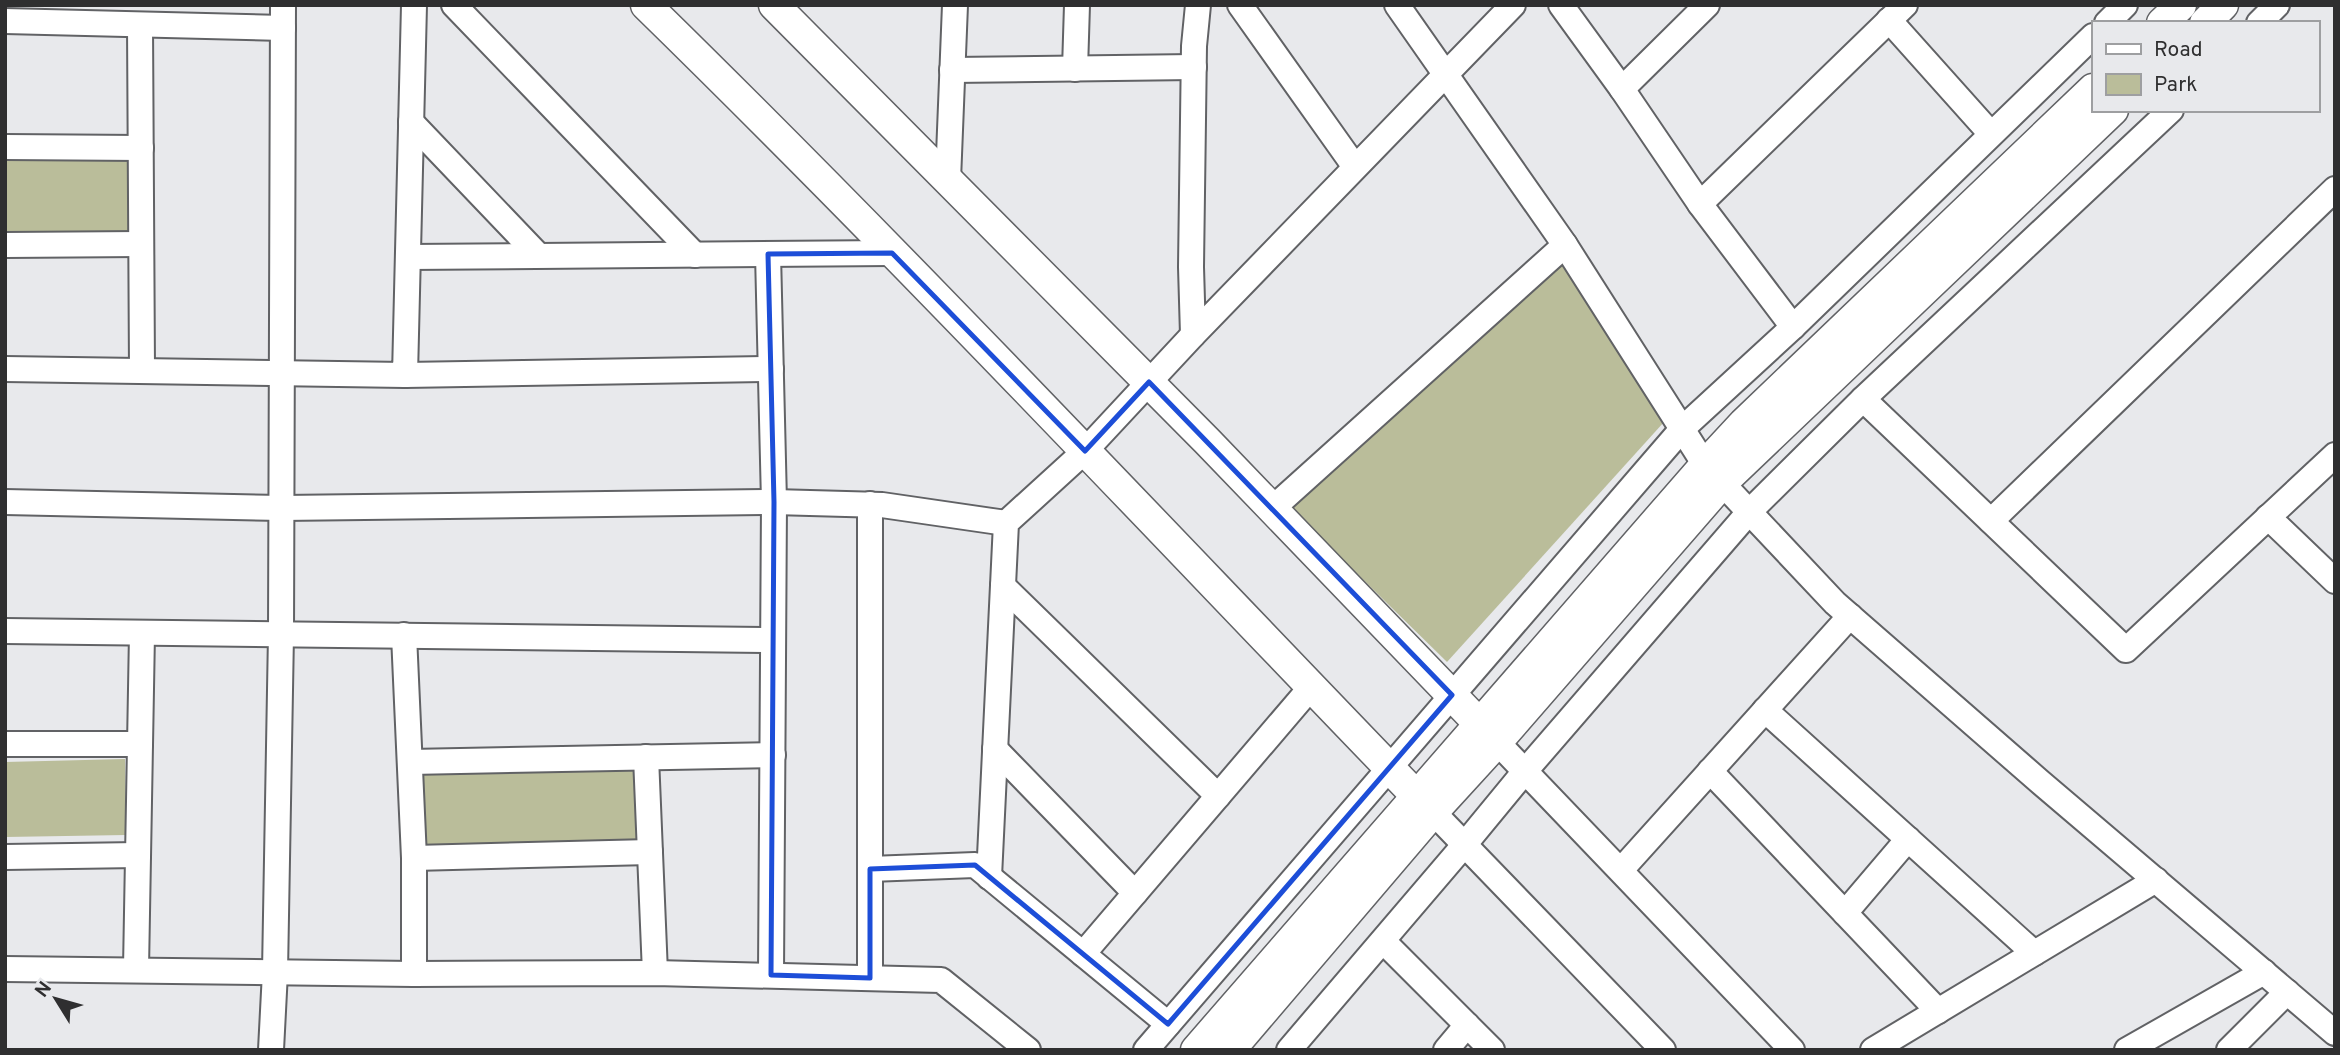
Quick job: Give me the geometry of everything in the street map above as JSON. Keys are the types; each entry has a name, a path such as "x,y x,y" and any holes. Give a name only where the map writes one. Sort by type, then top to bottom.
{"street":[{"path":"405,375 414,5"},
{"path":"454,5 695,255"},
{"path":"646,5 756,113 1085,451 1663,1050"},
{"path":"774,5 1273,508 1792,1050"},
{"path":"1076,69 1077,5"},
{"path":"1193,335 1191,267 1194,67 1198,5"},
{"path":"1240,5 1355,167"},
{"path":"1397,5 1565,245 1682,429 1714,473 1850,616 2335,1033"},
{"path":"989,877 1006,523 1085,451 1193,335 1513,5"},
{"path":"1561,5 1700,204 1793,327"},
{"path":"1622,89 1707,5"},
{"path":"2109,21 2125,5"},
{"path":"2164,21 2181,5"},
{"path":"2206,21 2223,5"},
{"path":"2261,21 2277,5"},
{"path":"948,180 953,7"},
{"path":"1700,204 1897,13 1991,134"},
{"path":"5,21 140,25 283,17 281,634 275,972 271,1050"},
{"path":"140,25 142,370"},
{"path":"1146,1050 1682,429 1793,327 2092,37"},
{"path":"952,70 1194,67"},
{"path":"1714,473 1744,423 2092,90"},
{"path":"1196,1050 1489,733 1714,473 2111,112"},
{"path":"1289,1050 1750,511 1863,399 2169,112"},
{"path":"411,122 538,256"},
{"path":"5,147 141,148"},
{"path":"1991,520 2335,189"},
{"path":"5,244 141,244"},
{"path":"1273,508 1565,245"},
{"path":"408,257 892,253"},
{"path":"768,254 774,502 771,975"},
{"path":"5,369 405,375 771,369"},
{"path":"1863,399 2126,650 2335,455"},
{"path":"5,502 282,508 774,502 870,504 1006,523"},
{"path":"870,504 870,978"},
{"path":"2268,517 2335,582"},
{"path":"1003,586 1218,796"},
{"path":"1621,870 1850,616"},
{"path":"5,631 773,640"},
{"path":"136,969 142,633"},
{"path":"404,635 414,858 414,974"},
{"path":"1083,954 1312,686"},
{"path":"1765,710 2034,953"},
{"path":"5,744 140,744"},
{"path":"995,750 1135,892"},
{"path":"410,762 773,755"},
{"path":"646,757 655,973"},
{"path":"1710,771 1938,1011"},
{"path":"1230,1050 1424,804"},
{"path":"1845,913 1908,839"},
{"path":"414,858 650,852"},
{"path":"5,857 138,855"},
{"path":"870,869 975,865 1168,1024"},
{"path":"1873,1050 2156,880"},
{"path":"1383,941 1492,1050"},
{"path":"5,969 414,974 655,973 941,980 1028,1050"},
{"path":"2127,1050 2264,972"},
{"path":"2229,1050 2287,992"},
{"path":"1446,1050 1467,1025"}],"highlighted area":[{"path":"892,253 1085,451 1149,382 1452,695 1168,1024 975,865 870,869 870,978 771,975 774,502 768,254"}],"green space":[{"path":"130,155 131,231 5,233 5,157"},
{"path":"1562,263 1664,422 1447,662 1289,507"},
{"path":"125,759 126,835 5,837 5,762"},
{"path":"635,767 637,840 422,845 421,772"}]}
